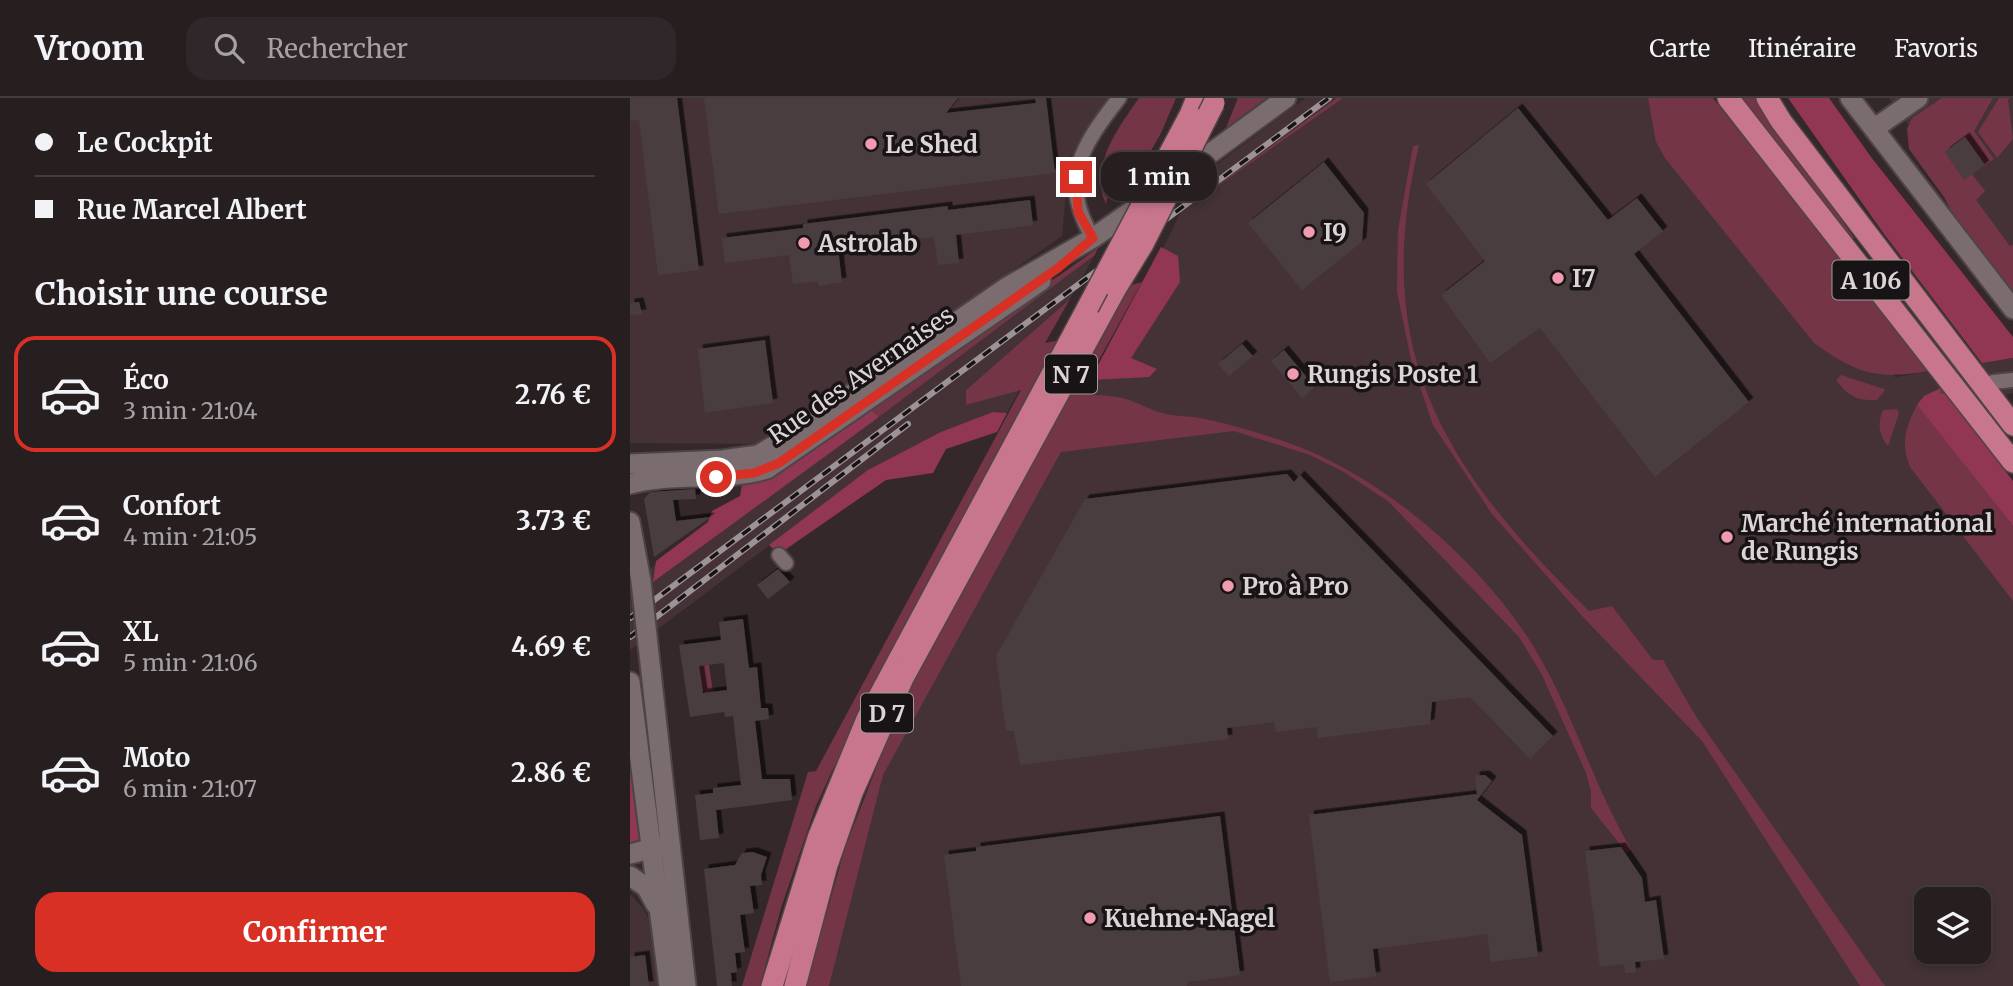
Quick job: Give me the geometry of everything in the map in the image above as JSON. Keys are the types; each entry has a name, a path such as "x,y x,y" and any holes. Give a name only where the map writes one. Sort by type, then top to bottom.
{"highway":[{"name":"A 106","path":"1728,98 2013,462"},
{"name":"A 106","path":"1767,98 1789,132 2013,425"},
{"name":"N 7","path":"1015,461 1143,244 1207,102"},
{"name":"N 7","path":"1015,461 1088,307 1207,102"},
{"name":"D 7","path":"772,986 802,883 845,768 878,697 1015,461"},
{"name":"D 7","path":"795,986 827,865 873,742 1015,461"}],"main road":[{"name":"Rue des Avernaises","path":"630,484 647,480 732,476 767,469 1040,282 1093,238 1286,98"},
{"path":"1850,98 2013,309"},
{"path":"1875,128 1918,98"},
{"name":"Rue des Avernaises","path":"630,464 723,460 758,455 795,433 1007,287 1093,238"},
{"path":"630,522 647,636 662,775 659,912 669,986"},
{"path":"630,686 634,749 659,846 686,986"},
{"path":"634,749 650,752 662,775"},
{"path":"630,854 659,846"},
{"path":"630,876 646,887 659,912"}],"street":[{"path":"1093,238 1078,212 1076,177 1080,158 1119,98"},
{"path":"1993,382 2013,380"}],"shaded area":[{"path":"630,98 1111,98 1069,159 1062,236 764,444 630,443"},
{"path":"1139,98 1176,98 1161,133 1132,184 1115,176 1112,178 1106,204 1101,190 1103,162 1115,135"},
{"path":"1238,98 1266,98 1226,128"},
{"path":"1306,98 1681,98 1895,377 2013,358 2013,393 1925,412 2013,526 2013,986 829,986 882,775 1082,414 1070,417 1146,283 1197,179"},
{"path":"1337,98 1343,98 1178,214"},
{"path":"1648,98 1713,98 1929,371 1895,375 1868,372 1843,362 1814,343 1665,158 1656,142"},
{"path":"1739,98 1759,98 1854,238 1851,240"},
{"path":"1788,98 1829,98 1871,157 2013,337 2013,358 1982,363 1884,234"},
{"path":"1889,98 2013,98 2013,269"},
{"path":"1942,98 1993,98 1974,131 1994,159 1985,165 1965,138 1945,152 1964,179 1972,174 1985,191 1976,200 2010,246 2013,245 2013,300 1961,230 1944,197 1909,149 1907,129 1912,118"},
{"path":"1999,98 2010,98 2008,100 2013,139 1997,158 1978,132"},
{"path":"1419,145 1406,219 1404,286 1413,347 1431,403 1459,456 1495,508 1538,559 1589,611 1612,606 1653,660 1663,660 1697,718 1885,986 1860,986 1702,741 1583,617 1492,514 1433,425 1412,364 1397,292 1398,230 1413,146"},
{"path":"1161,247 1178,256 1180,282 1131,358 1157,369 1149,377 1090,380"},
{"path":"1098,248 1095,255 879,417 870,409"},
{"path":"1095,255 1070,299 966,390 966,405 1020,389 1007,413 993,412 852,483 630,650 630,585 655,565 656,561 757,487 879,417"},
{"path":"1142,282 1080,394 1123,398 1162,413 1217,422 1286,442 1358,476 1427,525 1488,585 1535,649 1561,698 1605,800 1631,849 1627,853 1591,808 1591,791 1586,773 1542,675 1519,637 1389,502 1344,472 1310,455 1234,431 1061,452 883,775 829,986 806,986 845,848 909,684 1125,287"},
{"path":"1070,299 1045,343 1061,340 832,771 816,806 781,908 760,986 742,986 808,772 816,771 1021,390 966,405 966,390"},
{"path":"1841,375 1885,390 1877,400 1858,398 1849,394 1836,380"},
{"path":"1941,388 2013,481 2013,526 1917,405 1924,396"},
{"path":"1917,405 2013,526 2013,601 1910,467 1905,443"},
{"path":"870,409 879,417 653,582 656,561 708,522 712,511 740,496 742,484 776,474"},
{"path":"1897,409 1899,413 1888,446 1881,433 1881,415 1883,410"},
{"path":"993,412 1007,413 997,432 946,449 933,473 886,480 779,554 769,545 868,470 941,432"},
{"path":"709,665 713,692 707,693 702,690 699,666"},
{"path":"630,763 639,839 637,850 630,852"},
{"path":"630,894 643,908 651,923 659,986 630,986"}],"building":[{"path":"630,98 677,98 699,270 658,275 639,120 630,121"},
{"name":"Le Shed","path":"704,98 958,98 946,113 1036,103 1035,98 1046,98 1055,173 719,214"},
{"name":"I7","path":"1518,108 1608,220 1637,198 1663,231 1634,254 1749,402 1655,477 1540,328 1490,363 1441,295 1485,261 1426,184"},
{"path":"1965,137 1985,165 1964,180 1945,152"},
{"name":"I9","path":"1324,162 1364,213 1362,242 1302,290 1248,223"},
{"name":"Astrolab","path":"1030,200 1033,225 956,235 959,263 938,265 934,237 838,248 842,282 819,286 817,281 793,284 789,255 725,263 722,238 803,228 803,224 948,206 948,210"},
{"path":"639,302 642,314 630,315 630,303"},
{"path":"765,340 773,403 705,413 698,349"},
{"path":"1242,344 1253,356 1229,376 1218,364"},
{"name":"Rungis Poste 1","path":"1284,350 1315,387 1302,398 1271,361"},
{"name":"Pro à Pro","path":"1287,474 1294,482 1300,475 1553,736 1530,759 1470,697 1432,702 1430,724 1318,738 1317,727 1276,732 1274,722 1227,728 1228,739 1020,765 1014,731 1006,731 996,656 1085,499"},
{"path":"695,489 696,499 673,500 676,521 711,517 654,557 644,499 650,492"},
{"path":"778,569 790,582 768,599 757,585"},
{"path":"743,619 749,668 757,667 761,708 768,708 769,719 755,721 762,779 790,779 792,800 716,810 719,838 700,840 695,795 713,793 713,788 741,785 733,716 725,717 724,712 690,717 679,645 721,640 719,622","holes":["724,663 727,690 703,693 699,666"]},
{"path":"1485,775 1492,781 1477,800 1522,835 1538,956 1491,962 1487,934 1373,949 1376,976 1330,982 1309,815 1477,794 1475,776"},
{"name":"Kuehne+Nagel","path":"1220,816 1240,975 1187,982 1187,986 961,986 944,855 976,851 976,847"},
{"path":"1621,847 1642,878 1645,902 1656,900 1664,959 1635,962 1636,972 1625,973 1624,964 1600,967 1585,851"},
{"path":"753,852 767,857 761,875 762,885 750,886 754,913 740,915 745,952 735,953 737,972 731,973 732,986 717,986 704,869 735,865 742,853"},
{"path":"645,955 649,986 630,986 630,957"}],"tunnel":[{"path":"1940,387 1988,383"}],"railway":[{"path":"630,618 1329,98"},
{"path":"630,637 908,424"}],"place":[{"name":"Le Shed","path":"871,144"},
{"name":"I9","path":"1309,232"},
{"name":"Astrolab","path":"804,243"},
{"name":"I7","path":"1558,278"},
{"name":"Rungis Poste 1","path":"1293,374"},
{"name":"Marché international de Rungis","path":"1727,537"},
{"name":"Pro à Pro","path":"1228,586"},
{"name":"Kuehne+Nagel","path":"1090,918"}],"route":[{"path":"716,477 754,473 779,463 1058,268 1093,238 1078,212 1076,177"}]}
